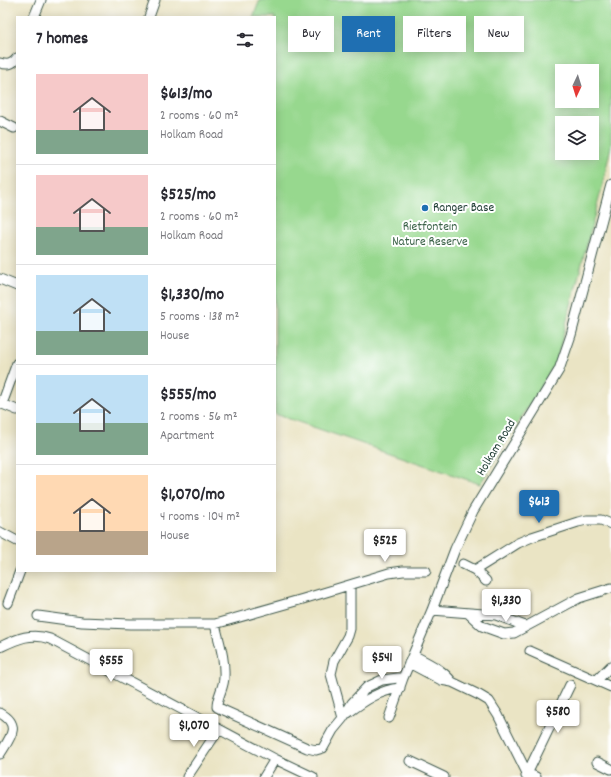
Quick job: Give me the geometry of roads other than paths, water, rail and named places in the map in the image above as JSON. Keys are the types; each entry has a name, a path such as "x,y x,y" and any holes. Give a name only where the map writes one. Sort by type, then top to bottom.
{"street":[{"path":"34,16 41,0"},
{"path":"149,16 154,1"},
{"path":"0,63 8,65 13,63 16,59"},
{"path":"0,121 14,128"},
{"name":"Holkam Road","path":"389,718 403,678 432,610 455,549 473,511 559,370 571,335 611,185"},
{"path":"0,279 16,286"},
{"path":"16,365 1,403 16,410"},
{"path":"475,570 513,546 578,522 587,520 601,520 611,524"},
{"path":"0,532 16,540"},
{"path":"463,564 475,570 486,581"},
{"path":"38,616 82,622 130,624 215,624 303,600 389,573 403,571 426,572"},
{"path":"8,603 20,572"},
{"path":"343,718 332,674 334,661 348,636 350,629 350,585"},
{"path":"469,614 482,626 504,634 514,633 579,598 611,588"},
{"path":"432,610 496,615 525,626"},
{"path":"215,624 223,656 224,677 223,688 217,700 217,707 307,748 316,750 323,748 333,730 343,718 352,703 367,687 382,680 403,678"},
{"path":"0,647 11,641 31,636 50,639 275,759 313,777"},
{"path":"530,651 611,687"},
{"path":"413,656 437,662 439,669 445,673 452,682"},
{"path":"413,656 441,680 452,682 484,697 489,701 498,715 526,775"},
{"path":"597,680 611,666"},
{"path":"526,775 570,685"},
{"path":"343,718 378,693 388,689 400,688"},
{"path":"0,713 8,718 13,727 9,740 0,754"},
{"path":"186,777 219,729"},
{"path":"264,777 275,759"},
{"path":"410,761 444,777"},
{"path":"597,762 611,769"},
{"path":"526,775 536,777"}],"place":[{"name":"Ranger Base","path":"425,208"}],"park label":[{"name":"Rietfontein Nature Reserve","path":"430,234"}]}
